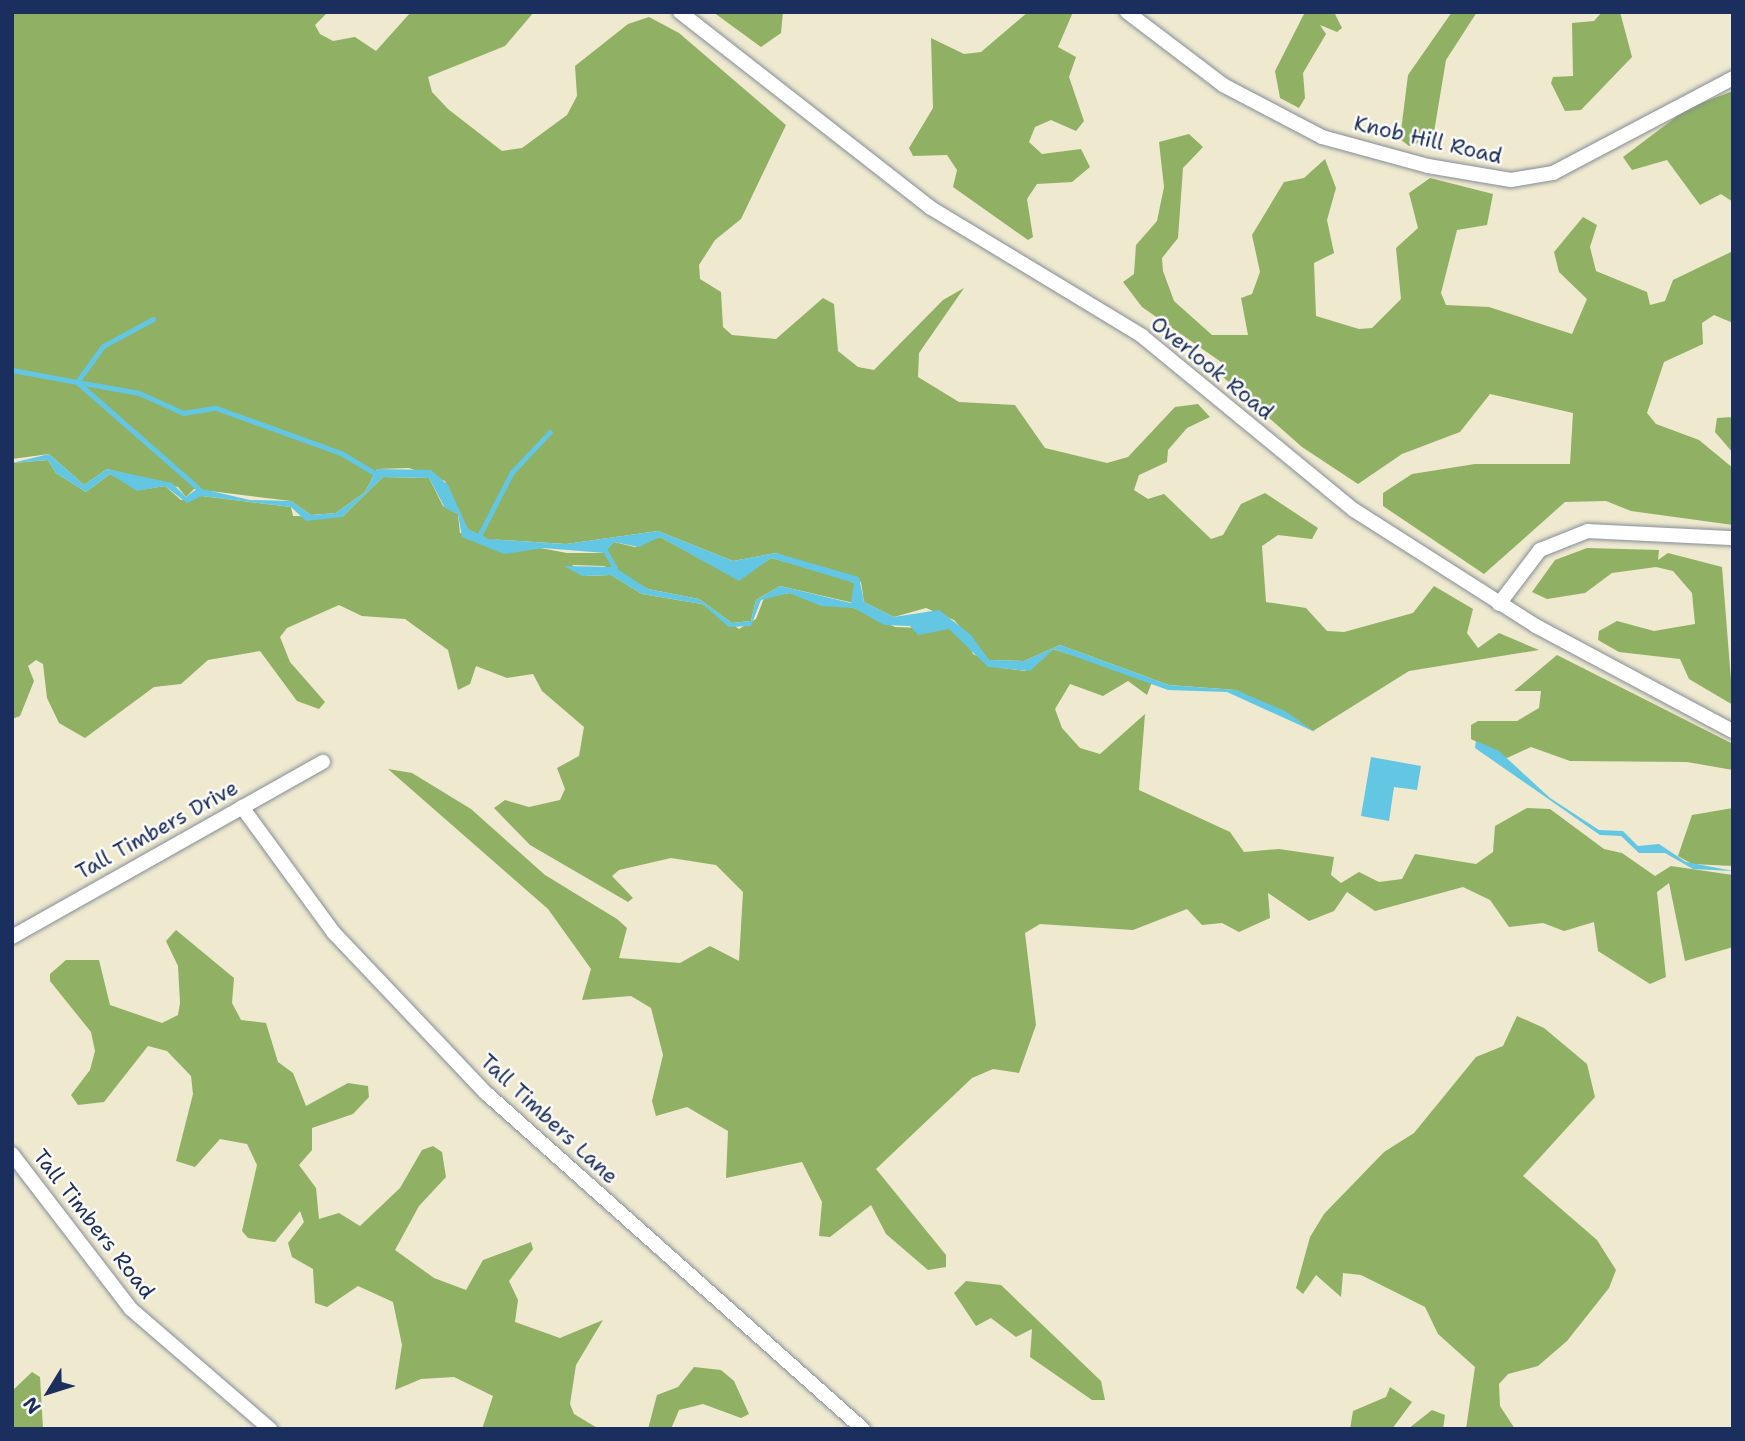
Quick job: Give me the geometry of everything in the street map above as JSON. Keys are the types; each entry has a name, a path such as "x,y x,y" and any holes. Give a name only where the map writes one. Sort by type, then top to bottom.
{"street":[{"name":"Overlook Road","path":"680,12 932,208 1142,336 1354,510 1499,604 1733,731"},
{"name":"Knob Hill Road","path":"1127,12 1223,85 1322,137 1511,180 1553,173 1733,78"},
{"path":"1499,604 1540,550 1588,531 1733,538"},
{"name":"Tall Timbers Drive","path":"12,937 323,762"},
{"name":"Tall Timbers Lane","path":"242,807 334,933 486,1093 863,1429"},
{"name":"Tall Timbers Road","path":"12,1154 131,1309 270,1429"}],"green space":[{"path":"12,12 328,12 315,25 320,34 333,41 355,37 376,51 411,12 534,12 505,46 428,77 432,92 448,109 502,151 522,148 567,115 577,96 575,66 628,24 649,17 679,33 786,125 741,219 715,240 699,265 700,279 721,292 723,327 732,335 776,339 823,298 834,304 838,351 858,367 874,370 943,300 964,288 919,353 918,377 959,402 1015,405 1045,448 1107,463 1128,457 1175,407 1198,404 1210,417 1187,428 1168,450 1167,462 1139,475 1134,490 1148,499 1164,494 1211,539 1223,535 1241,504 1265,493 1318,528 1312,539 1278,535 1262,546 1266,602 1306,608 1327,631 1344,632 1413,613 1434,586 1473,609 1467,633 1478,648 1499,633 1539,650 1409,671 1313,731 1236,690 1169,685 1060,645 1024,661 989,660 954,620 926,608 894,617 864,602 861,582 776,553 733,561 658,531 566,544 488,539 467,529 445,481 409,468 377,469 365,492 336,513 311,515 291,501 194,489 186,497 178,487 107,469 84,485 49,454 12,459"},
{"path":"713,12 783,12 781,33 761,47"},
{"path":"1028,12 1073,12 1058,47 1076,57 1069,77 1084,121 1076,131 1051,120 1035,127 1029,142 1042,154 1081,149 1090,167 1072,182 1037,184 1027,199 1033,237 1028,240 953,187 957,170 947,155 913,156 909,148 933,108 931,38 964,54 981,52"},
{"path":"1305,12 1334,12 1342,28 1337,32 1320,25 1326,34 1303,73 1305,98 1299,108 1280,98 1275,71"},
{"path":"1452,12 1477,12 1446,60 1433,138 1409,146 1400,139 1408,75"},
{"path":"1602,12 1620,12 1632,57 1581,110 1565,111 1551,83 1553,77 1573,76 1572,23 1594,21"},
{"path":"1733,91 1733,202 1721,194 1700,205 1667,160 1632,170 1623,157 1688,108"},
{"path":"1189,134 1203,147 1183,168 1178,238 1162,258 1163,271 1174,301 1212,335 1248,335 1241,298 1252,294 1260,272 1252,235 1284,182 1304,178 1325,159 1336,188 1327,220 1334,253 1314,263 1316,316 1359,329 1372,328 1401,299 1396,248 1418,228 1409,193 1430,178 1493,194 1487,225 1457,230 1441,293 1446,305 1489,307 1572,334 1587,299 1559,272 1554,252 1583,217 1597,225 1590,247 1596,271 1647,292 1650,305 1665,301 1673,280 1733,251 1733,323 1714,315 1702,323 1703,344 1664,362 1647,413 1656,424 1699,440 1733,468 1733,525 1631,511 1606,501 1565,502 1484,574 1383,506 1383,493 1412,474 1475,464 1570,464 1573,413 1490,394 1460,432 1402,454 1358,484 1302,447 1223,377 1224,364 1142,307 1123,282 1134,274 1136,245 1157,221 1164,187 1159,142"},
{"path":"1733,417 1733,453 1715,432 1717,418"},
{"path":"48,460 56,473 86,492 110,474 140,490 165,486 181,500 202,496 291,507 293,516 342,517 383,477 429,478 443,506 458,514 460,533 567,553 602,553 614,542 635,547 660,537 739,580 771,558 837,576 854,583 854,603 780,586 756,600 751,621 732,623 699,599 648,589 604,566 572,565 586,576 611,575 642,594 702,604 739,629 756,619 764,598 789,593 854,608 895,627 949,629 966,639 973,654 1002,668 1025,671 1053,649 1141,677 1152,682 1147,695 1128,681 1103,696 1070,684 1055,709 1062,728 1080,748 1100,754 1145,714 1139,790 1230,832 1244,852 1279,849 1334,857 1331,875 1341,883 1359,872 1379,882 1402,879 1415,854 1476,864 1493,852 1495,826 1527,808 1550,809 1604,849 1622,853 1655,876 1671,866 1733,875 1733,947 1685,961 1669,883 1657,892 1666,977 1650,984 1598,951 1594,922 1564,931 1543,923 1509,927 1490,900 1463,887 1375,911 1347,892 1334,911 1309,921 1268,893 1270,918 1239,932 1222,923 1202,925 1187,909 1133,930 1040,924 1025,933 1036,1025 1019,1073 993,1069 972,1078 876,1169 946,1255 946,1267 928,1270 886,1234 871,1205 830,1237 819,1236 822,1202 802,1162 726,1178 728,1131 687,1107 656,1116 652,1101 663,1055 651,1008 631,996 582,1000 591,969 548,909 388,769 412,773 471,809 545,875 617,919 627,928 619,958 680,963 710,946 739,961 743,892 716,865 671,858 619,870 612,876 633,898 628,902 530,845 494,808 505,800 529,807 560,800 565,789 557,768 579,756 584,727 542,691 533,674 507,678 476,666 470,684 458,690 448,650 405,619 362,616 339,605 287,628 280,637 290,662 325,702 319,709 297,701 260,651 208,660 181,684 154,687 85,738 59,723 47,698 43,664 36,660 28,666 34,681 20,716 12,719 12,463"},
{"path":"1587,548 1659,550 1658,560 1668,553 1722,567 1733,705 1689,679 1680,659 1619,652 1598,640 1599,631 1617,621 1654,631 1695,624 1692,593 1673,571 1656,567 1612,573 1585,593 1547,599 1532,592 1555,560"},
{"path":"1557,655 1733,744 1733,770 1687,762 1570,761 1531,747 1507,758 1471,739 1471,725 1478,721 1517,721 1539,708 1541,691 1514,691"},
{"path":"1733,808 1733,866 1692,864 1678,856 1692,815"},
{"path":"176,930 234,978 232,1003 241,1020 266,1023 278,1062 293,1073 306,1106 348,1083 368,1086 369,1097 353,1114 312,1128 312,1150 299,1165 316,1188 319,1219 339,1213 360,1226 400,1188 422,1150 433,1146 442,1152 446,1177 419,1206 395,1250 434,1278 466,1290 483,1260 531,1242 533,1249 509,1281 518,1300 515,1322 560,1338 603,1320 576,1365 570,1404 574,1414 599,1429 482,1429 493,1396 454,1377 421,1379 395,1390 402,1345 393,1302 358,1286 327,1307 315,1303 313,1269 292,1257 288,1243 304,1222 300,1211 275,1242 248,1238 242,1231 257,1165 247,1144 220,1139 195,1167 176,1161 193,1094 191,1076 167,1051 148,1046 104,1102 78,1105 71,1095 90,1070 95,1051 91,1032 50,981 50,974 66,960 99,960 110,1005 162,1023 178,1015 180,1003 178,966 166,941"},
{"path":"1517,1016 1544,1028 1587,1064 1595,1097 1523,1176 1597,1240 1616,1270 1609,1288 1567,1341 1538,1366 1508,1374 1499,1384 1500,1406 1515,1429 1466,1429 1475,1367 1438,1334 1425,1307 1361,1275 1343,1273 1341,1297 1316,1275 1303,1294 1296,1288 1310,1237 1324,1214 1384,1152 1414,1133 1476,1057 1503,1046"},
{"path":"966,1281 1001,1285 1101,1381 1105,1400 1092,1400 1030,1357 1032,1329 1016,1337 991,1318 976,1326 954,1293"},
{"path":"694,1367 721,1370 734,1381 749,1414 741,1418 703,1404 679,1410 671,1429 648,1429 657,1395 678,1387"},
{"path":"32,1372 40,1377 43,1429 12,1429 12,1391"},
{"path":"1390,1387 1412,1402 1392,1429 1350,1429 1353,1411 1386,1397"},
{"path":"1432,1410 1445,1415 1443,1429 1408,1429"}],"water":[{"path":"49,454 84,485 107,469 172,483 186,497 198,488 250,500 291,501 311,515 336,513 365,492 377,469 431,470 448,485 468,529 488,539 566,544 658,531 733,561 776,553 859,577 864,602 894,617 939,610 971,635 989,660 1024,661 1060,645 1169,685 1236,690 1285,711 1315,732 1227,692 1168,690 1054,649 1030,671 988,667 949,629 918,635 910,626 884,625 854,608 821,606 789,593 761,600 751,626 729,627 702,604 642,594 611,575 582,576 564,566 614,567 648,589 699,599 732,623 751,621 756,600 780,586 851,603 854,583 771,558 739,581 660,537 639,547 614,542 605,553 543,548 504,554 462,537 458,514 445,508 429,478 383,477 342,517 306,521 291,507 202,496 187,503 165,486 137,491 110,474 86,492 56,473 48,460 12,463"},
{"path":"1476,741 1499,751 1550,798 1599,830 1623,831 1638,846 1659,844 1686,862 1733,871 1693,869 1665,853 1639,853 1621,836 1600,835 1475,748"},
{"path":"1371,757 1421,766 1417,790 1394,787 1389,821 1361,816"}],"waterway":[{"path":"153,319 103,346 77,382 139,393 183,413 216,408 341,453 374,473"},
{"path":"12,370 77,382 198,488"},
{"path":"479,536 512,472 550,432"},
{"path":"606,552 615,568"}]}
